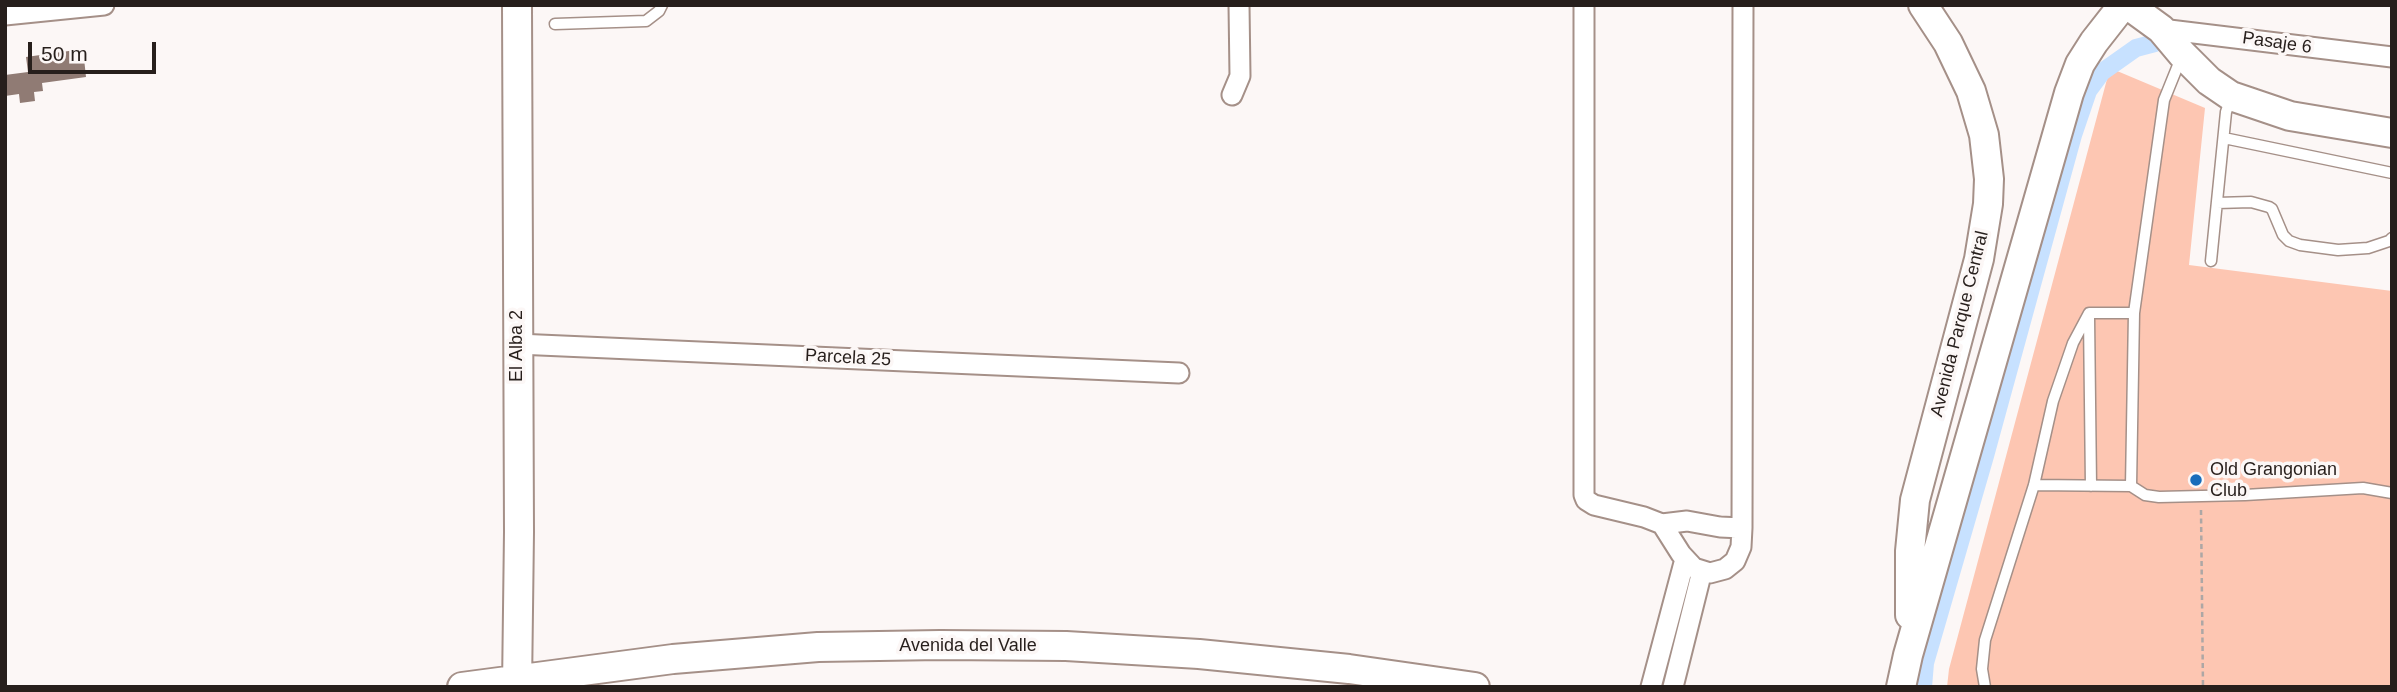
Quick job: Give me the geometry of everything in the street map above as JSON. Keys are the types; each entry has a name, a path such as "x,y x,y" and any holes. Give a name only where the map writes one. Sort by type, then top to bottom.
{"street":[{"path":"5,15 104,5"},
{"name":"El Alba 2","path":"517,5 517,683"},
{"path":"1228,5 1228,79 1233,95 1240,76 1238,5"},
{"path":"1584,5 1584,495 1586,500 1594,505 1662,524 1687,522 1742,528"},
{"path":"1662,524 1685,559 1694,568 1702,571 1719,572 1735,561 1741,547 1742,5"},
{"name":"Avenida Parque Central","path":"1908,655 1910,551 1915,500 1979,259 1988,204 1987,153 1980,117 1960,66 1923,5"},
{"path":"1901,687 2069,93 2087,53 2126,5 2161,29 2209,81 2231,96 2290,116 2392,133"},
{"name":"Pasaje 6","path":"2161,29 2392,57"},
{"name":"Parcela 25","path":"517,344 1180,373"},
{"path":"1651,687 1685,559"},
{"path":"1673,687 1702,571"},
{"name":"Avenida del Valle","path":"462,687 517,683 673,659 818,647 990,645 1199,654 1349,669 1475,687"}],"lane":[{"path":"555,23 646,21 659,11 662,5"},
{"path":"2131,486 2134,313 2164,100 2182,54"},
{"path":"2211,261 2231,96"},
{"path":"2224,138 2392,173"},
{"path":"2217,203 2251,202 2269,206 2273,209 2283,235 2289,241 2300,245 2338,250 2368,248 2392,238"},
{"path":"2089,313 2134,313"},
{"path":"1985,687 1982,669 1985,640 2034,485 2053,401 2073,343 2089,313"},
{"path":"2089,313 2091,486"},
{"path":"2034,485 2131,486 2145,495 2159,498 2363,488 2392,493"}],"path":[{"path":"2200,497 2203,687"}],"shaded area":[{"name":"Old Grangonian Club","path":"2110,68 2205,108 2189,265 2392,291 2392,687 1947,687 1949,669"}],"building":[{"path":"83,49 86,77 42,83 43,91 34,92 35,101 20,103 19,94 5,96 5,75 28,72 26,57"}],"waterway":[{"path":"1923,687 1925,663 2073,135 2088,91 2102,72 2136,48 2155,43"}],"place":[{"name":"Old Grangonian Club","path":"2196,480"}]}
